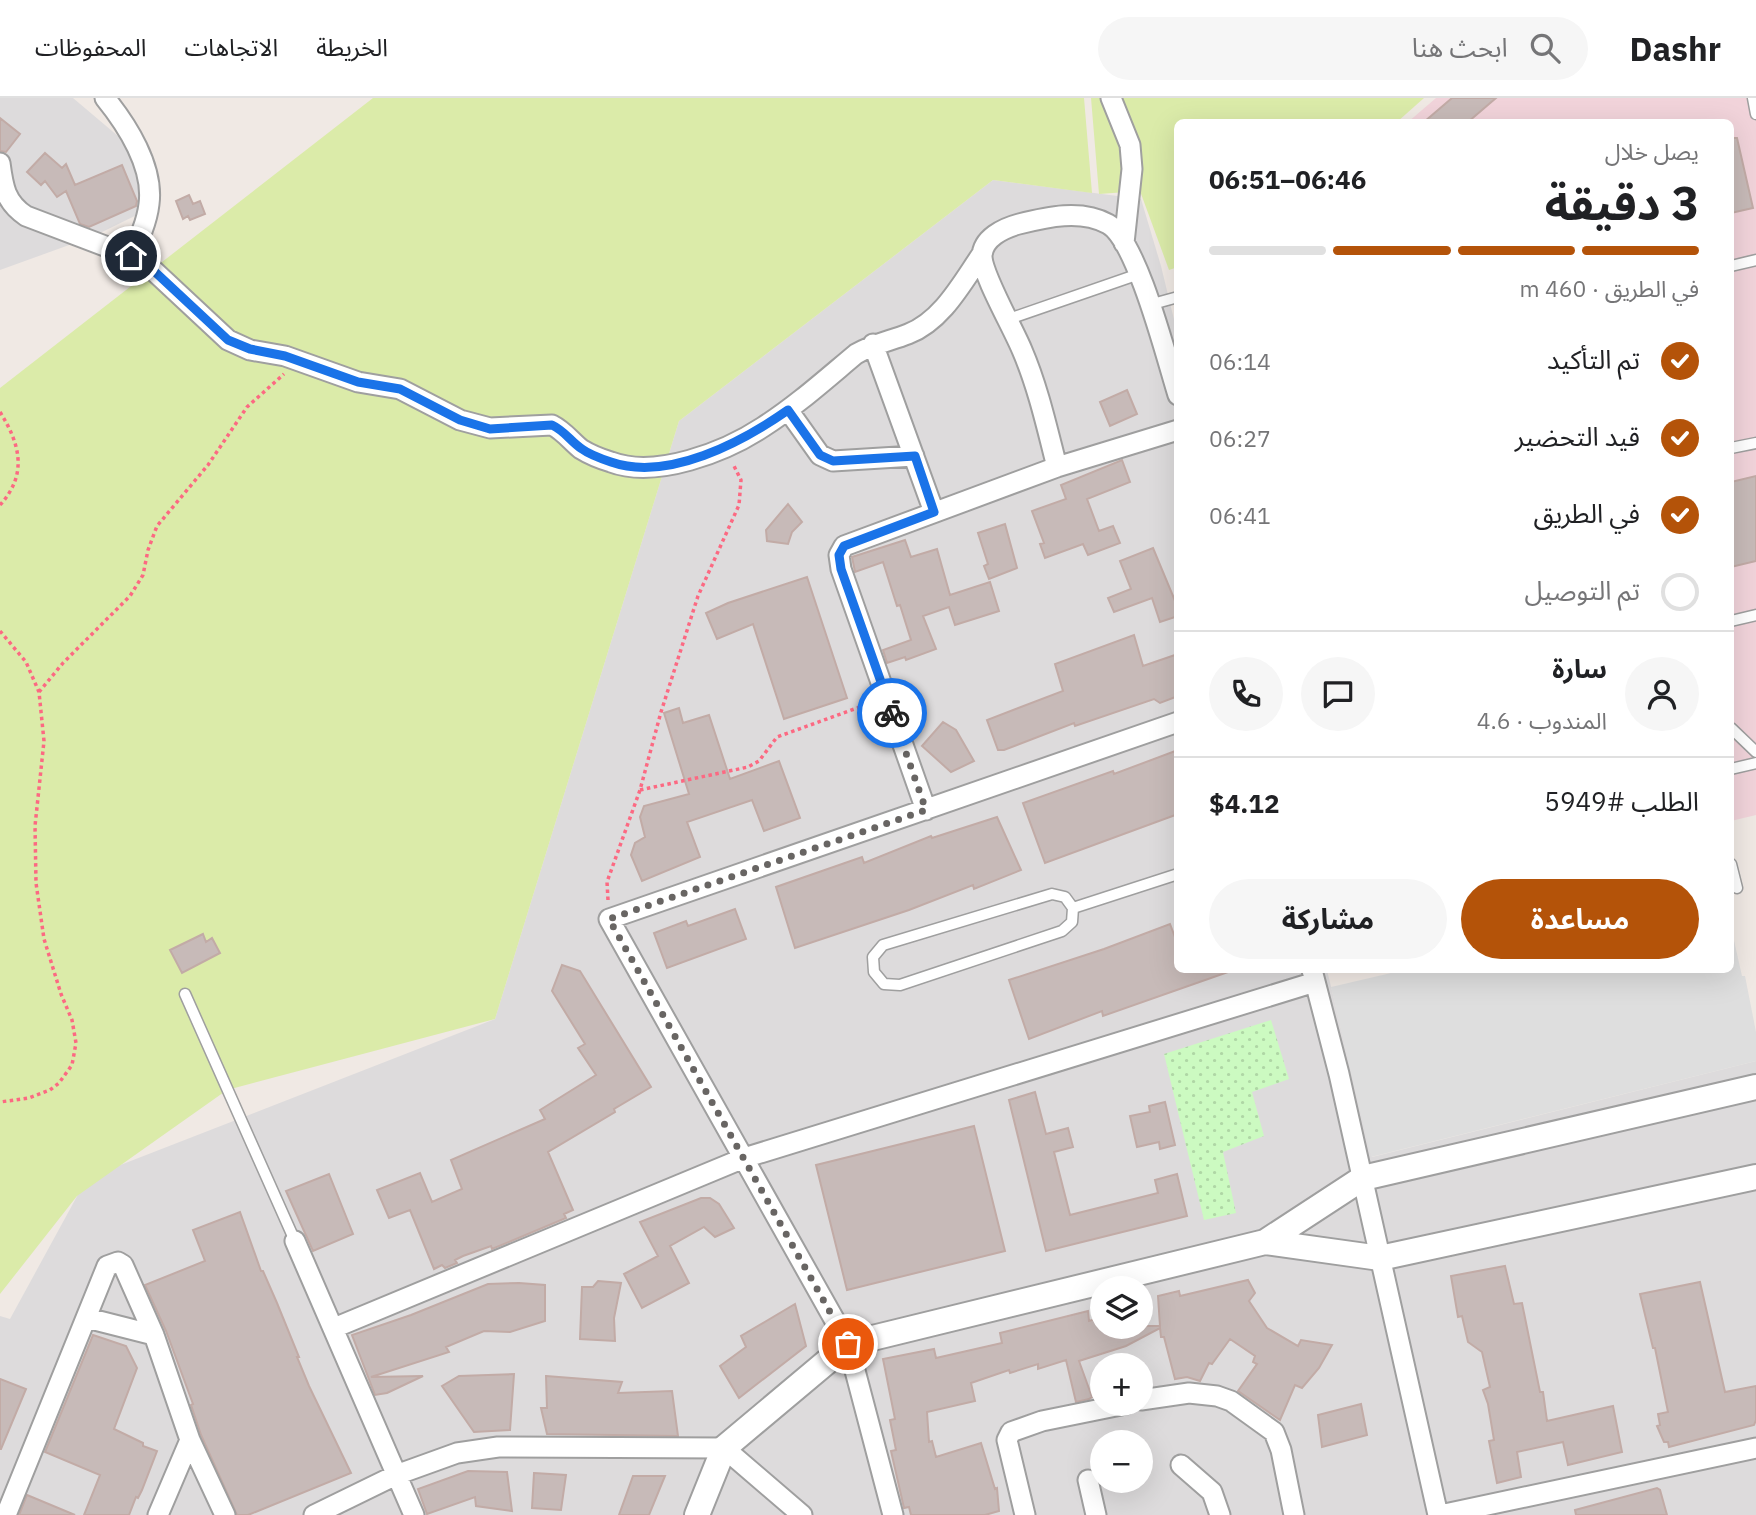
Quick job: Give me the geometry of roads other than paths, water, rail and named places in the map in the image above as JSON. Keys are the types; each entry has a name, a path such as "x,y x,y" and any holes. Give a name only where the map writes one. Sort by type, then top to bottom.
{"street":[{"path":"105,98 126,127 148,182 150,202 145,225 131,256"},
{"path":"1111,98 1130,145 1132,169 1124,243"},
{"path":"0,163 3,189 19,211 131,256 154,271 228,340 250,349 304,362 358,382 400,389 460,420 490,429 552,425 561,429 582,449 630,468 664,466 694,460 761,429 856,354 873,344 910,334 924,325 948,304 988,241 1004,229 1040,218 1080,215 1109,224 1124,243 1139,274 1174,377"},
{"path":"982,254 985,271 1024,353 1046,421 1057,467"},
{"path":"873,344 934,512"},
{"path":"788,410 820,455 833,461 915,456"},
{"path":"926,810 841,569 839,555 844,546 1057,467 1174,431"},
{"path":"893,1515 848,1344 609,919 1174,723"},
{"path":"334,1328 744,1158 1314,976 1439,1515 1756,1448"},
{"path":"697,1515 724,1448 848,1344 1265,1242 1363,1178 1756,1087"},
{"path":"1265,1242 1380,1258 1756,1177"},
{"path":"295,1241 414,1515"},
{"path":"6,1515 107,1266 118,1262 123,1265 154,1335 190,1440 225,1515"},
{"path":"87,1318 154,1335"},
{"path":"1153,1398 1189,1393 1217,1396 1231,1401 1274,1433 1281,1450 1294,1515"},
{"path":"1025,1515 1007,1440 1011,1432 1042,1421 1090,1411"},
{"path":"158,1515 190,1440"},
{"path":"314,1515 396,1475 457,1453 498,1447 724,1448 802,1515"},
{"path":"1181,1465 1212,1492 1220,1515"},
{"path":"1088,1480 1096,1515"}],"lane":[{"path":"1753,98 1756,114"},
{"path":"1734,265 1756,261"},
{"path":"1009,319 1139,274"},
{"path":"1149,305 1174,298"},
{"path":"1734,447 1756,443"},
{"path":"1734,620 1756,615"},
{"path":"1734,731 1756,752"},
{"path":"1734,768 1756,763"},
{"path":"1073,908 1174,875"},
{"path":"1734,876 1737,888"},
{"path":"1052,894 1065,897 1073,908 1072,922 1062,931 900,985 884,984 874,972 873,957 883,945 891,942 1052,894"},
{"path":"185,994 295,1241"}]}
